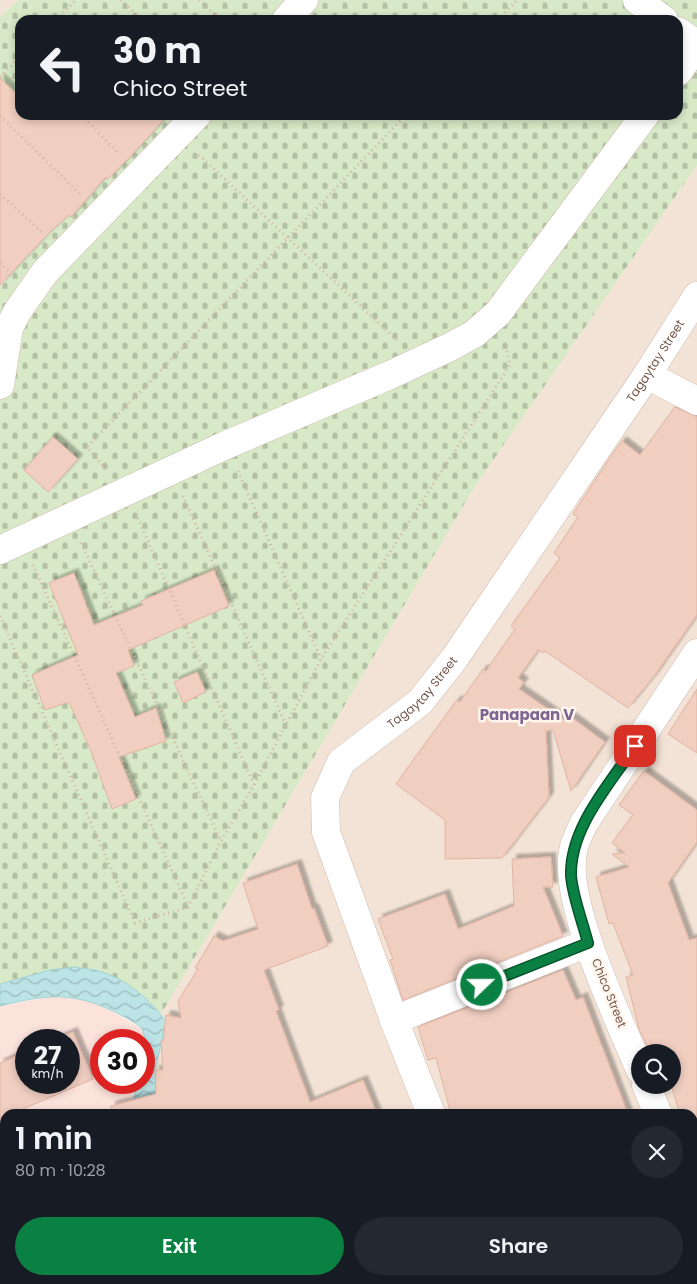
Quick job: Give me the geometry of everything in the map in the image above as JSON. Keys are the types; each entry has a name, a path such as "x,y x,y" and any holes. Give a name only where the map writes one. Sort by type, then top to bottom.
{"street":[{"path":"290,15 304,0"},
{"path":"637,0 657,15"},
{"path":"683,34 697,45 683,65"},
{"path":"0,385 9,328 17,312 45,272 192,120"},
{"path":"11,545 226,445 390,375 474,334 498,313 641,120"},
{"name":"Tagaytay Street","path":"429,1109 394,1020 326,832 325,798 341,762 420,702 454,660 647,375 697,296"},
{"path":"647,375 697,401"},
{"name":"Chico Street","path":"631,1048 588,943 571,877 573,851 584,823 697,652"},
{"path":"394,1020 588,943"},
{"path":"650,1094 656,1109"}],"path":[{"path":"61,15 76,0"},
{"path":"121,0 137,15"},
{"path":"199,0 215,15"},
{"path":"503,15 517,0"},
{"path":"0,77 15,62"},
{"path":"0,116 101,215"},
{"path":"86,120 140,175"},
{"path":"254,785 126,491 88,447 401,120"},
{"path":"178,135 287,240 420,360"},
{"path":"0,194 64,252"},
{"path":"0,616 136,923 188,906 221,841 254,785 321,659 510,365 498,313"},
{"path":"226,445 321,659"},
{"path":"172,470 286,723"},
{"path":"70,518 221,841"},
{"path":"11,545 188,906"}],"shaded area":[{"path":"0,0 18,0 0,17"},
{"path":"697,165 697,1109 154,1109 156,1066 166,1023 161,1014 474,488"},
{"path":"55,996 81,998 102,1006 142,1029 90,1029 90,1094 135,1094 132,1109 0,1109 0,1006"}],"green space":[{"path":"18,0 697,0 697,165 474,488 161,1014 121,982 103,974 86,970 69,969 49,972 0,984 0,17"}],"water":[{"path":"75,967 111,975 138,992 161,1014 166,1022 156,1066 155,1090 155,1029 142,1029 119,1014 88,1001 74,998 47,997 0,1006 0,984 50,970"},
{"path":"135,1094 155,1094 154,1109 132,1109"}],"building":[{"path":"0,78 15,92 15,120 163,120 108,179 106,177 71,217 69,215 49,233 0,285"},
{"path":"675,407 697,417 697,615 655,675 628,708 545,651 544,653 538,650 518,678 524,682 519,689 564,720 567,714 605,742 571,791 553,730 546,731 549,797 502,858 445,859 445,820 396,784 457,700 460,702 483,669 486,671 515,629 511,626 560,558 554,553 578,517 573,514 622,441 640,455"},
{"path":"53,437 78,459 48,492 24,470"},
{"path":"214,570 229,606 128,650 134,666 116,673 135,717 156,708 166,741 119,757 136,799 112,809 91,751 69,702 45,710 32,675 78,655 49,583 74,573 94,625 143,605 141,601"},
{"path":"197,672 206,692 183,703 174,682"},
{"path":"697,689 697,753 668,734"},
{"path":"644,771 697,810 697,842 668,883 689,940 697,938 697,1109 678,1109 674,1094 681,1094 681,1044 646,1044 639,1029 626,977 633,975 613,923 609,924 596,877 629,867 612,854 625,853 612,843 633,815 619,805"},
{"path":"551,857 553,887 543,887 563,936 403,1000 390,960 393,959 378,919 445,894 458,929 514,906 512,859"},
{"path":"297,864 312,909 314,908 328,946 264,970 279,1010 276,1011 310,1102 363,1080 375,1109 111,1109 111,1106 156,1094 155,1070 163,1070 161,1041 163,1041 166,1015 181,1018 178,1001 198,969 195,968 214,936 223,941 258,929 243,883"},
{"path":"563,970 576,1000 583,997 626,1109 450,1109 436,1058 428,1060 418,1027"},
{"path":"80,1048 90,1072 90,1080 80,1085"},
{"path":"15,1057 15,1094 58,1094 23,1109 0,1109 0,1063"}],"district":[{"name":"Panapaan V","path":"527,715"}],"route":[{"path":"482,985 588,943 571,877 573,851 584,823 635,746"}]}
